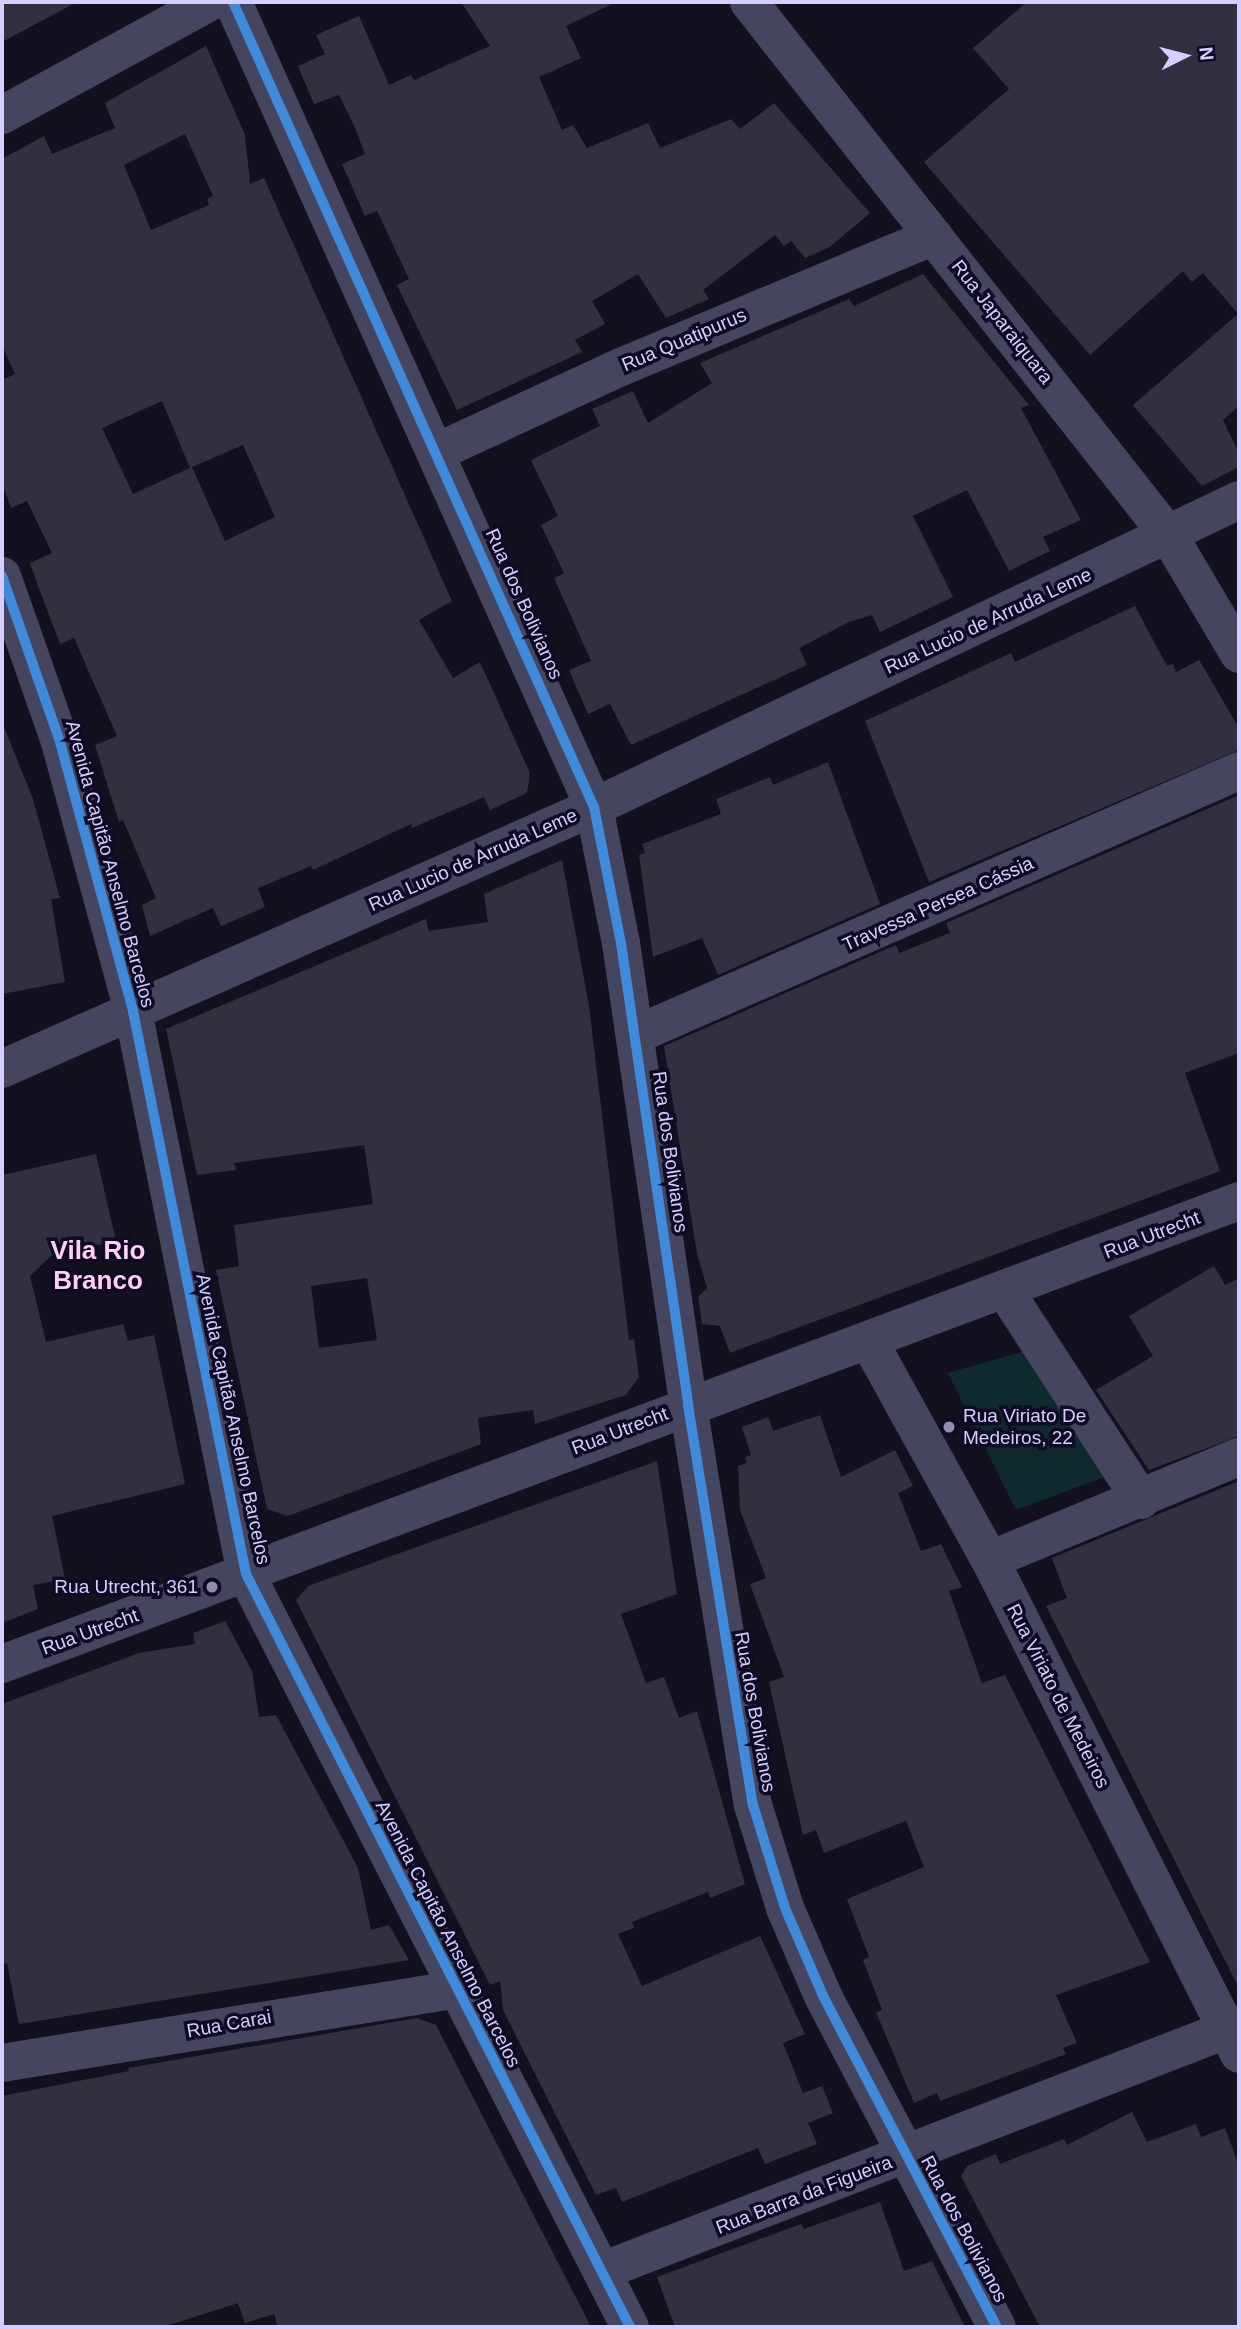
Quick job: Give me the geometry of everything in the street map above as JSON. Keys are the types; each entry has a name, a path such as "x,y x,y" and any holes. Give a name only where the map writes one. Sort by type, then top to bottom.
{"street":[{"path":"2,115 210,2"},
{"name":"Rua dos Bolivianos","path":"233,2 594,807 635,1035 688,1405 744,1763 765,1849 822,1996 997,2327"},
{"name":"Rua Japaraiquara","path":"749,2 1169,536 1239,654"},
{"name":"Rua Quatipurus","path":"437,452 621,367 934,236"},
{"name":"Rua Lucio de Arruda Leme","path":"2,1069 594,807 1169,536 1239,500"},
{"name":"Avenida Capitão Anselmo Barcelos","path":"2,576 60,742 133,1011 246,1574 630,2327"},
{"name":"Travessa Persea Cássia","path":"635,1035 1239,771"},
{"name":"Rua Utrecht","path":"2,1664 688,1405 1006,1292 1239,1201"},
{"path":"1006,1292 1141,1500"},
{"name":"Rua Viriato de Medeiros","path":"870,1342 990,1560 1235,2036"},
{"path":"990,1560 1141,1500 1239,1457"},
{"name":"Rua Carai","path":"2,2063 457,1989"},
{"name":"Rua Barra da Figueira","path":"602,2271 905,2156 1235,2036"}],"green space":[{"path":"1036,1348 1118,1472 1016,1510 948,1373"}],"building":[{"path":"2,2 77,2 2,42"},
{"path":"461,2 616,2 566,26 581,58 539,77 562,130 573,125 587,148 648,123 660,148 731,119 740,129 774,103 870,213 830,247 805,258 791,241 784,246 775,235 703,290 709,299 666,318 638,274 592,301 605,324 575,340 582,352 457,410 397,285 409,279 377,211 365,216 342,164 365,154 355,128 339,95 314,104 298,66 325,54 316,35 359,16 389,85 411,75 414,80 490,46"},
{"path":"1027,2 1239,2 1239,406 1223,420 1239,453 1239,467 1202,486 1133,405 1238,314 1203,273 1192,282 1183,271 1090,355 924,162 1009,89 973,48"},
{"path":"206,46 245,135 250,184 264,178 452,601 419,620 453,678 480,662 529,771 527,793 490,810 484,797 412,828 411,824 313,870 311,866 258,888 265,907 221,926 213,908 150,936 142,905 156,898 123,820 119,822 95,745 117,736 74,638 60,644 38,586 30,563 52,553 27,501 11,508 2,483 2,380 15,374 2,345 2,159 44,136 52,154 115,128 105,103","holes":["185,134 213,196 207,199 209,205 151,230 124,165","162,401 190,468 133,494 102,428","243,445 275,517 225,541 192,467"]},
{"path":"923,274 1029,405 1021,408 1081,520 1043,537 1050,551 1009,571 967,490 913,516 953,597 880,632 872,615 849,622 799,648 807,665 631,745 610,704 588,714 569,670 591,661 554,578 564,573 541,525 558,516 531,460 600,426 592,409 633,391 648,423 712,383 700,363 849,299 854,306"},
{"path":"1135,606 1167,666 1173,664 1176,672 1199,660 1239,728 1239,750 929,882 865,721 1011,653 1015,662"},
{"path":"2,722 33,799 60,898 51,899 65,982 2,994"},
{"path":"828,762 880,904 718,975 702,938 653,957 639,855 645,853 642,844 721,814 716,799 770,777 773,785"},
{"path":"1239,795 1239,1053 1185,1073 1220,1171 730,1353 720,1326 702,1324 698,1297 707,1288 697,1254 664,1046 896,945 899,953 950,933 946,923"},
{"path":"562,860 589,1006 629,1340 634,1339 639,1377 626,1395 535,1424 533,1410 478,1418 481,1444 288,1516 267,1509 216,1270 239,1266 234,1225 373,1204 364,1145 234,1163 236,1170 197,1175 166,1029 426,919 429,931 488,922 484,894","holes":["367,1278 377,1340 319,1348 311,1286"]},
{"path":"96,1154 116,1241 52,1255 30,1276 46,1342 123,1324 128,1341 154,1335 185,1484 52,1516 65,1579 33,1585 38,1609 2,1623 2,1175"},
{"path":"1214,1266 1225,1285 1239,1278 1239,1436 1149,1470 1096,1390 1153,1356 1129,1316"},
{"path":"820,1415 841,1477 895,1450 913,1486 898,1493 921,1551 941,1544 962,1587 949,1591 982,1683 1005,1675 1150,1962 1056,1995 1077,2043 1063,2048 1066,2054 940,2101 937,2093 914,2103 876,2012 882,2010 863,1960 869,1957 847,1899 924,1867 906,1821 824,1853 816,1830 803,1835 769,1682 784,1677 750,1584 766,1578 740,1510 738,1466 747,1463 745,1457 751,1455 742,1427 768,1417 773,1431"},
{"path":"657,1461 677,1594 621,1614 646,1683 664,1677 679,1718 697,1711 745,1884 710,1898 708,1892 632,1922 634,1928 618,1934 642,1986 760,1936 805,2034 783,2043 803,2093 822,2086 833,2113 808,2123 817,2144 765,2164 758,2148 622,2202 616,2188 596,2195 503,2010 500,1981 490,1985 296,1600 308,1586"},
{"path":"1239,1481 1239,1988 1046,1606 1067,1598 1052,1558"},
{"path":"225,1621 252,1671 259,1717 276,1715 358,1868 371,1930 389,1925 409,1960 19,2024 7,1963 2,1964 2,1704 139,1653 195,1644 193,1633"},
{"path":"417,2018 436,2025 591,2327 278,2327 274,2314 245,2323 238,2303 163,2327 2,2327 2,2096 129,2071 128,2068"},
{"path":"1132,2112 1147,2142 1196,2124 1201,2137 1225,2128 1239,2166 1239,2327 1040,2327 961,2176 967,2166 996,2154 1000,2164 1064,2139 1067,2145"},
{"path":"880,2202 904,2271 932,2261 965,2327 675,2327 657,2277 801,2224 804,2229"}],"cycle path":[{"path":"233,2 594,807 621,943 688,1405 753,1805 785,1908 823,1996 997,2327"},
{"path":"2,576 60,742 133,1011 246,1574 630,2327"}],"place":[{"name":"Rua Viriato De Medeiros, 22","path":"949,1427"},
{"name":"Rua Utrecht, 361","path":"212,1587"}],"district":[{"name":"Vila Rio Branco","path":"98,1266"}]}
